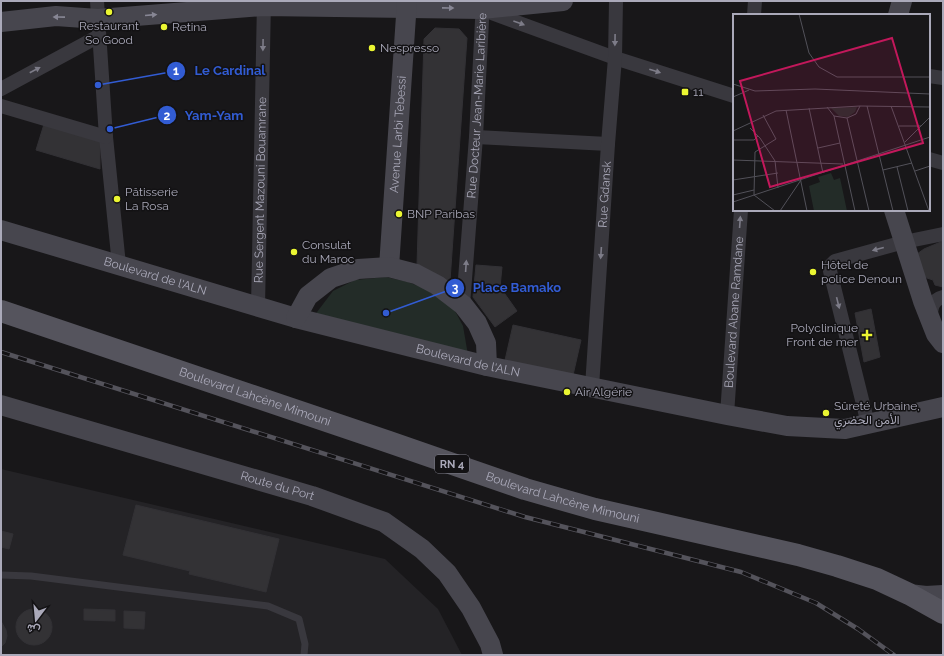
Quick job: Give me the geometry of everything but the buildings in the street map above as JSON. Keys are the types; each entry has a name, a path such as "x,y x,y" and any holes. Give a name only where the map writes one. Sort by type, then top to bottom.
{"main road":[{"path":"1,22 56,16 98,19 263,4 483,5 563,1"},
{"path":"898,14 902,1"},
{"name":"Avenue Larbi Tebessi","path":"389,267 407,4"},
{"path":"894,211 923,300 936,334 943,343"},
{"name":"Boulevard de l'ALN","path":"1,230 296,318 487,366 727,415 787,426 845,429 943,407"},
{"path":"296,318 308,296 331,278 358,269 389,267 416,274 437,285 463,305 476,322 486,343 487,366"},
{"name":"Boulevard Lahcène Mimouni","path":"1,311 382,439 525,489 595,509 798,555 877,579 909,594 943,613"},
{"name":"Route du Port","path":"1,405 312,496 384,522 422,548 447,573 471,608 490,644 493,655"},
{"path":"909,594 926,596 943,595"}],"street":[{"name":"Rue Gdansk","path":"592,388 615,58 616,1"},
{"path":"754,14 755,1"},
{"name":"Rue Sergent Mazouni Bouamrane","path":"258,307 263,4"},
{"path":"483,5 615,58 733,96"},
{"name":"Rue Docteur Jean-Marie Laribière","path":"463,305 476,137 483,5"},
{"path":"1,89 98,19"},
{"path":"98,19 106,137 119,265"},
{"path":"930,76 943,78"},
{"path":"1,106 106,137"},
{"path":"476,137 608,144"},
{"path":"930,159 943,163"},
{"name":"Boulevard Abane Ramdane","path":"727,415 741,211"},
{"path":"868,424 830,271 831,265 836,260 904,242 943,234"},
{"path":"930,318 932,305 937,298 943,297"}],"lane":[{"path":"1,575 31,576 268,606 299,619 305,644 304,655"}],"shaded area":[{"path":"386,277 408,282 436,293 454,309 463,326 468,355 314,316 333,291 355,280"},
{"path":"1,469 385,559 438,609 462,655 1,655"}],"railway":[{"path":"1,352 525,517 741,572 816,603 858,629 894,655"}],"place":[{"name":"Restaurant So Good","path":"109,12"},
{"name":"Retina","path":"164,27"},
{"name":"Nespresso","path":"372,48"},
{"name":"Le Cardinal","path":"98,85"},
{"name":"11","path":"685,92"},
{"name":"Yam-Yam","path":"110,129"},
{"name":"Pâtisserie La Rosa","path":"117,199"},
{"name":"BNP Paribas","path":"399,214"},
{"name":"Consulat du Maroc","path":"294,252"},
{"name":"Hôtel de police Denoun","path":"813,272"},
{"name":"Place Bamako","path":"386,313"},
{"name":"Polyclinique Front de mer","path":"867,335"},
{"name":"Air Algérie","path":"567,392"},
{"name":"Sûreté Urbaine, الأمن الحضري","path":"826,413"}]}
